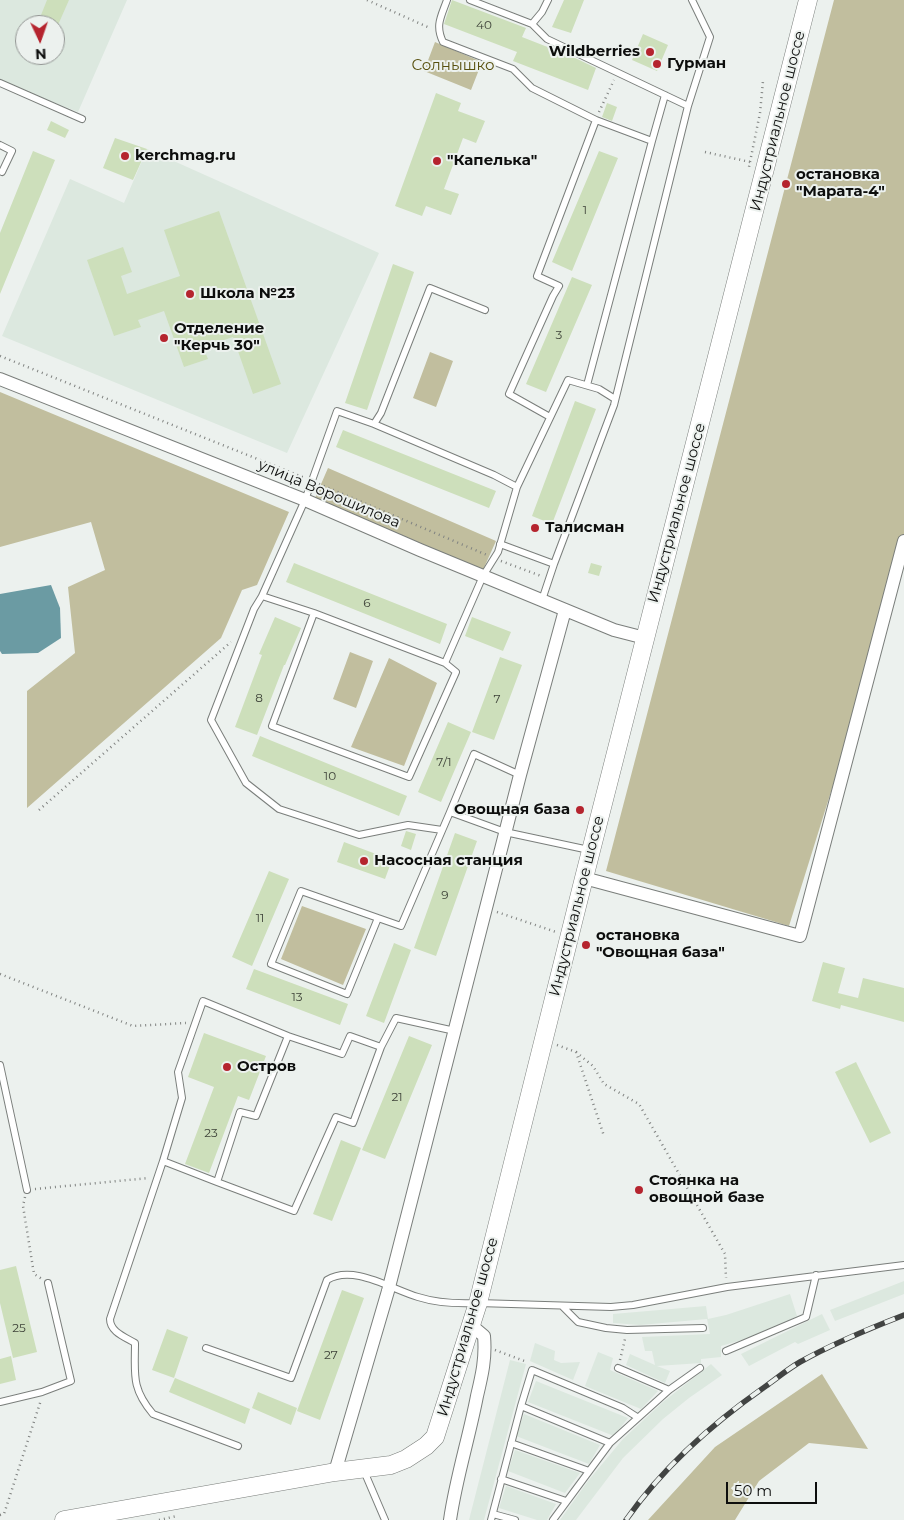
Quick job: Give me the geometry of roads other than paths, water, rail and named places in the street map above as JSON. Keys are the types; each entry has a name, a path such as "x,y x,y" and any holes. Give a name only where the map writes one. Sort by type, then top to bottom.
{"main road":[{"name":"Индустриальное шоссе","path":"64,1520 335,1472 391,1466 426,1446 435,1437 478,1303 591,850 808,0"}],"street":[{"name":"улица Ворошилова","path":"0,379 305,500 617,631 645,638"},
{"path":"584,878 800,936 904,541"},
{"path":"335,1472 389,1285 505,832 565,610"},
{"path":"450,1520 453,1497 474,1415 486,1354 484,1336 471,1325"}],"lane":[{"path":"448,0 439,22 438,32 443,42 513,69 532,88 596,120 652,141"},
{"path":"470,0 483,2 532,24 546,39 688,106"},
{"path":"532,24 542,12 548,0"},
{"path":"542,600 615,400 688,106 710,37 692,0"},
{"path":"0,83 82,119"},
{"path":"587,385 665,95"},
{"path":"550,417 509,394 553,296 560,286 536,276 596,120"},
{"path":"0,145 12,151 2,172"},
{"path":"374,424 381,413 430,288 485,310"},
{"path":"445,663 483,576 500,544 517,487 568,380 599,389 615,400"},
{"path":"442,830 408,825 359,835 279,809 246,784 211,720 254,609 262,596 305,500 337,411 374,424 494,475 517,487"},
{"path":"500,544 554,564"},
{"path":"262,596 314,613 445,663 456,672 409,777 272,726 314,613"},
{"path":"378,918 347,994 271,964 301,892 402,926 474,754 520,775"},
{"path":"450,812 505,832 591,850"},
{"path":"238,1446 153,1414 138,1389 134,1372 135,1343 114,1330 110,1324 110,1319 158,1177 182,1098 178,1072 195,1022 203,1001 288,1036 342,1054 350,1036 382,1047"},
{"path":"163,1161 294,1211 336,1117 352,1123 382,1047 396,1018 455,1031"},
{"path":"217,1182 240,1112 256,1116 288,1036"},
{"path":"0,1065 27,1190"},
{"path":"206,1348 291,1378 327,1280 335,1275 345,1274 389,1285 418,1297 458,1304 611,1307 633,1305 727,1287 904,1265"},
{"path":"726,1352 806,1318 816,1276"},
{"path":"0,1402 44,1392 71,1381 48,1283"},
{"path":"562,1306 578,1322 627,1330 703,1328"},
{"path":"618,1368 669,1390"},
{"path":"553,1520 610,1443 669,1390 700,1368"},
{"path":"515,1520 492,1517 520,1406 532,1370 623,1408 637,1417"},
{"path":"520,1406 610,1443"},
{"path":"511,1443 589,1471"},
{"path":"363,1470 385,1520"},
{"path":"502,1479 566,1501"}],"water":[{"path":"51,585 60,608 61,638 38,653 2,654 0,651 0,594"}],"railway":[{"path":"626,1520 673,1464 708,1431 746,1400 813,1355 904,1315"}],"place":[{"name":"Wildberries","path":"650,52"},
{"name":"Гурман","path":"657,64"},
{"name":"kerchmag.ru","path":"125,156"},
{"name":"\"Капелька\"","path":"437,161"},
{"name":"остановка \"Марата-4\"","path":"786,184"},
{"name":"Школа №23","path":"190,294"},
{"name":"Отделение \"Керчь 30\"","path":"164,338"},
{"name":"Талисман","path":"535,528"},
{"name":"Овощная база","path":"580,810"},
{"name":"Насосная станция","path":"364,861"},
{"name":"остановка \"Овощная база\"","path":"586,945"},
{"name":"Остров","path":"227,1067"},
{"name":"Стоянка на овощной базе","path":"639,1190"}],"park label":[{"name":"Солнышко","path":"453,66"}]}
